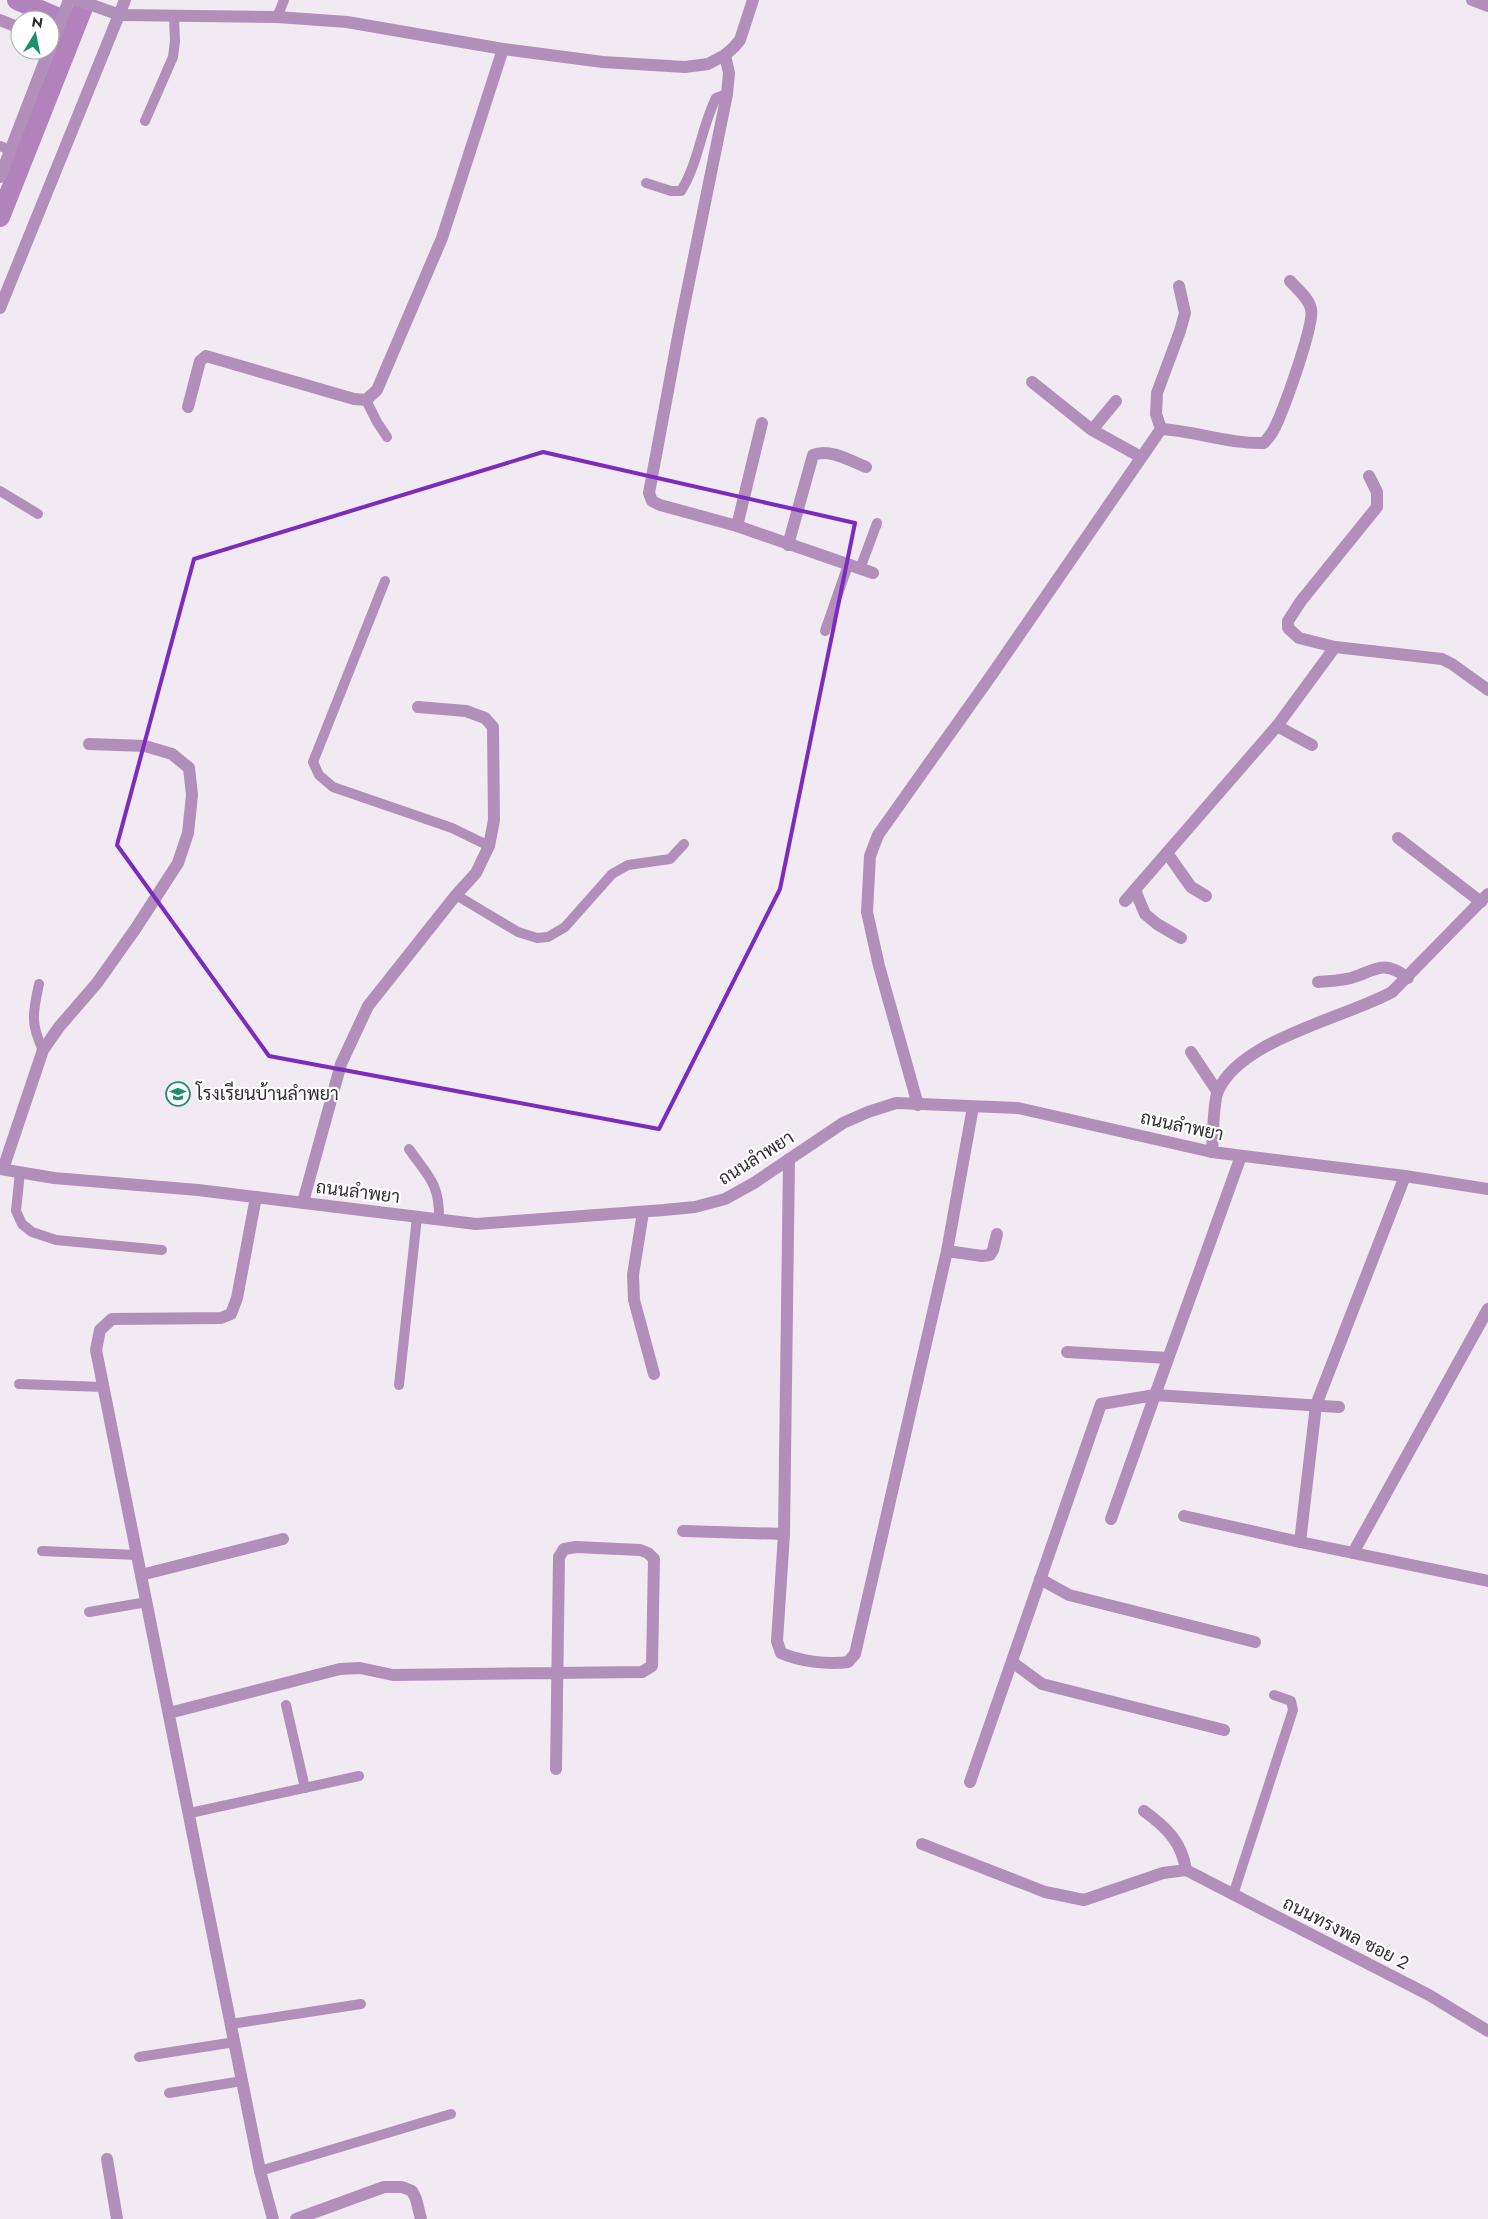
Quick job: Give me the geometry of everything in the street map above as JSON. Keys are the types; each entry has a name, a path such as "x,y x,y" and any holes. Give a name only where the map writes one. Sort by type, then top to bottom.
{"street":[{"path":"0,308 116,13 126,0"},
{"path":"60,20 74,1 116,13 174,17 277,17 347,22 503,49 603,62 685,67 708,64 725,56 740,40 753,0"},
{"path":"1472,0 1488,6"},
{"path":"188,407 200,361 206,356 354,398 366,400 377,390 442,238 503,49"},
{"path":"725,56 729,73 727,94 680,326 649,493 652,501 660,505 736,526 873,573"},
{"path":"0,177 5,148 43,60"},
{"path":"1161,429 1184,430 1252,443 1264,443 1273,430 1302,355 1312,320 1311,308 1306,298 1290,281"},
{"path":"1161,429 1156,414 1157,393 1185,312 1179,286"},
{"path":"1032,382 1092,430 1141,457"},
{"path":"1092,430 1116,401"},
{"path":"736,526 762,423"},
{"path":"918,1105 879,966 867,912 870,856 878,835 993,673 1161,429"},
{"path":"788,545 814,455 820,452 827,452 866,467"},
{"path":"1369,476 1377,492 1377,508 1301,601 1288,621 1288,628 1299,638 1335,647 1442,659 1488,690"},
{"path":"1125,901 1277,726 1335,647"},
{"path":"303,1202 341,1064 368,1006 456,895 476,873 489,846 494,820 494,727 485,718 466,711 418,706"},
{"path":"1277,726 1312,745"},
{"path":"1,1169 43,1050 59,1027 97,983 136,928 178,863 188,833 192,795 189,768 172,754 145,746 89,744"},
{"path":"1212,1152 1218,1091 1234,1069 1254,1054 1295,1032 1376,1002 1392,992 1408,978 1484,898 1398,838"},
{"path":"1167,853 1191,887 1206,896"},
{"path":"1135,890 1145,914 1157,924 1181,938"},
{"path":"1318,982 1341,980 1357,976 1368,970 1382,968 1396,969 1408,978"},
{"path":"1191,1052 1218,1091"},
{"name":"ถนนลำพยา","path":"1,1169 54,1178 303,1202 476,1224 642,1212 695,1207 725,1199 754,1183 843,1123 868,1112 896,1104 1018,1108 1212,1152 1405,1176 1488,1189"},
{"path":"789,1159 784,1534 777,1641 781,1653 838,1664 848,1662 855,1654 947,1251 973,1107"},
{"path":"1111,1519 1240,1156"},
{"path":"1300,1542 1316,1405 1405,1176"},
{"path":"256,1197 237,1298 231,1314 221,1318 112,1319 103,1326 97,1340 96,1350 260,2171 274,2219"},
{"path":"642,1212 633,1275 634,1300 654,1374"},
{"path":"947,1251 982,1256 990,1255 997,1234"},
{"path":"1352,1553 1488,1309"},
{"path":"1067,1352 1168,1358"},
{"path":"970,1782 1101,1404 1155,1396 1340,1408"},
{"path":"1184,1516 1352,1553 1488,1580"},
{"path":"684,1531 784,1534"},
{"path":"141,1575 283,1539"},
{"path":"169,1713 340,1669 360,1668 393,1676 557,1674 642,1672 652,1666 654,1559 648,1553 640,1550 576,1547 564,1549 559,1558 557,1674 556,1770"},
{"path":"1040,1579 1069,1595 1255,1642"},
{"path":"1012,1662 1042,1684 1224,1730"},
{"path":"922,1844 1045,1892 1084,1900 1163,1873 1186,1870 1184,1855 1176,1840 1160,1822 1144,1811"},
{"name":"ถนนทรงพล ซอย 2","path":"1186,1870 1428,1995 1488,2031"},
{"path":"108,2159 117,2219"},
{"path":"296,2219 384,2187 402,2188 412,2191 421,2219"}],"lane":[{"path":"277,17 284,0"},
{"path":"145,121 173,57 175,41 174,17"},
{"path":"646,182 671,191 681,191 697,156 709,111 716,98 727,94"},
{"path":"366,400 387,437"},
{"path":"0,491 38,514"},
{"path":"826,631 854,566 877,523"},
{"path":"385,581 313,762 320,775 333,787 452,828 489,846"},
{"path":"456,895 518,932 537,938 548,938 565,927 612,874 628,866 670,859 684,844"},
{"path":"39,984 33,1012 36,1035 43,1050"},
{"path":"409,1148 436,1188 439,1200 438,1219"},
{"path":"20,1172 16,1211 22,1224 32,1232 56,1240 162,1250"},
{"path":"399,1385 417,1217"},
{"path":"19,1384 102,1386"},
{"path":"42,1551 137,1555"},
{"path":"89,1612 147,1602"},
{"path":"1234,1894 1293,1710 1291,1701 1274,1695"},
{"path":"286,1705 305,1788"},
{"path":"190,1813 359,1776"},
{"path":"231,2024 361,2004"},
{"path":"138,2057 235,2042"},
{"path":"169,2093 242,2081"},
{"path":"260,2171 451,2114"}],"highlighted area":[{"path":"543,452 855,523 780,889 659,1129 269,1056 117,845 194,559"}],"waterway":[{"path":"17,0 75,25"},
{"path":"0,217 86,0"}],"place":[{"name":"โรงเรียนบ้านลำพยา","path":"178,1094"}]}
